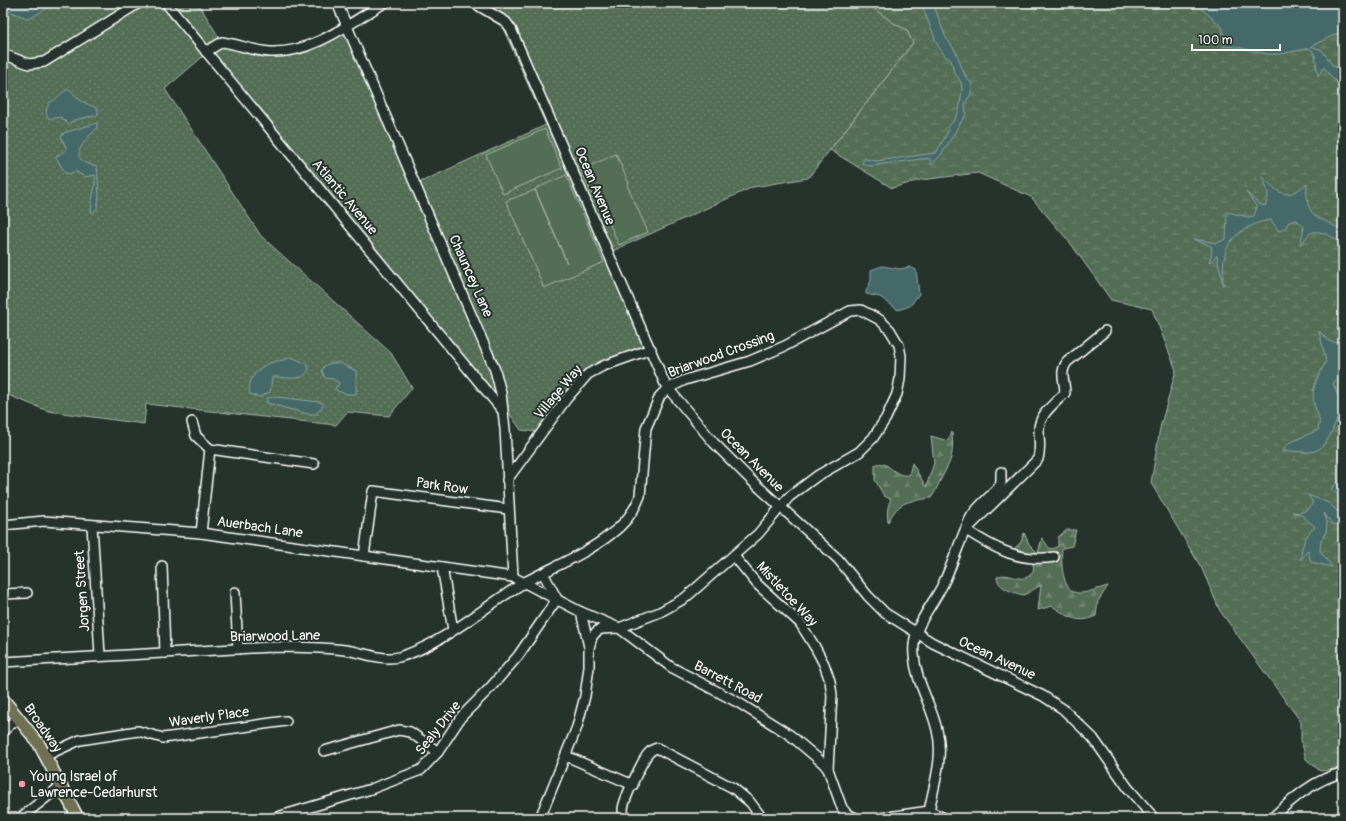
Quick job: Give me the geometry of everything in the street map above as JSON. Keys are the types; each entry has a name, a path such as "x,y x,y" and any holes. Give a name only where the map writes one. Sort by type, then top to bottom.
{"main road":[{"name":"Broadway","path":"3,699 45,756 78,818"}],"street":[{"path":"3,54 33,64 44,62 61,53 139,3"},
{"name":"Atlantic Avenue","path":"166,3 502,410"},
{"name":"Chauncey Lane","path":"337,3 485,343 498,380 505,428 508,509 513,577"},
{"path":"206,52 222,42 259,51 286,51 308,45 384,3"},
{"name":"Ocean Avenue","path":"474,3 506,22 511,29 668,388 714,443 780,508 838,559 868,596 885,613 915,632 960,657 1043,696 1063,709 1093,738 1128,788 1154,818"},
{"name":"Briarwood Crossing","path":"525,582 585,551 611,535 626,522 636,508 640,496 646,428 660,396 668,388 685,380 750,361 784,346 850,310 860,310 871,314 888,327 897,339 901,362 897,394 886,418 873,438 859,452 805,484 789,497 780,508"},
{"path":"966,530 1038,459 1041,450 1039,424 1046,412 1065,393 1062,377 1064,367 1067,362 1104,331"},
{"name":"Village Way","path":"507,480 567,398 588,374 603,366 650,349"},
{"path":"192,422 196,436 210,449 314,464"},
{"path":"200,533 210,449"},
{"path":"929,811 938,766 939,739 935,720 920,688 916,672 913,654 915,632 943,584 970,518 998,488 1001,483 1001,472"},
{"name":"Park Row","path":"364,556 373,491 508,509"},
{"path":"540,818 577,727 584,696 589,648 592,637 601,629 619,628 660,612 684,598 758,534 780,508"},
{"name":"Auerbach Lane","path":"3,525 44,521 200,533 513,577"},
{"name":"Jorgen Street","path":"92,525 100,655"},
{"path":"966,530 993,548 1011,555 1036,559 1054,557"},
{"name":"Mistletoe Way","path":"734,556 757,584 800,624 824,664 830,680 832,695 828,769"},
{"path":"162,566 165,653"},
{"path":"442,567 453,630"},
{"path":"543,573 557,599"},
{"path":"513,577 525,582"},
{"name":"Briarwood Lane","path":"3,662 100,655 307,647 346,650 377,657 393,658 416,650 453,630 525,582"},
{"name":"Barrett Road","path":"525,582 581,612 619,628 671,667 739,703 790,735 818,757 828,769 837,799 842,808 848,816 856,818"},
{"path":"234,592 238,649"},
{"path":"3,594 27,593"},
{"name":"Sealy Drive","path":"274,818 415,773 428,765 461,717 490,688 518,656 557,599"},
{"path":"581,612 589,648"},
{"path":"3,731 18,718"},
{"name":"Waverly Place","path":"45,756 80,740 138,732 163,738 286,721"},
{"path":"324,751 399,730 410,732 438,752"},
{"path":"625,818 623,814 623,807 647,755 654,749 662,749 741,794 762,818"},
{"path":"566,756 633,785"},
{"path":"1272,818 1302,794 1328,777 1343,773"},
{"path":"20,818 61,786"},
{"path":"881,818 929,811 944,818"}],"green space":[{"path":"3,3 198,3 220,39 271,55 346,28 416,184 546,125 502,26 487,17 513,3 867,3 892,22 907,30 913,43 808,178 753,187 606,254 647,347 587,369 537,432 521,430 499,399 208,52 165,89 261,236 391,353 412,388 389,416 347,412 336,425 146,404 144,424 48,411 3,393"},
{"path":"867,3 1343,3 1343,768 1320,771 1306,759 1301,740 1301,722 1220,611 1202,569 1151,483 1160,428 1176,370 1152,309 1111,300 1071,244 1031,197 978,173 920,180 892,188 830,150 913,43 907,30 892,22"},
{"path":"545,129 562,168 503,194 486,155"},
{"path":"616,154 629,184 627,185 648,232 619,245 598,197 594,199 581,170"},
{"path":"566,175 604,262 544,288 506,201 535,190 567,263 535,189"},
{"path":"952,432 953,447 951,458 931,498 911,501 901,505 888,522 887,516 891,499 884,496 875,480 875,465 884,464 899,474 909,475 912,463 926,487 934,463 931,436 948,441"},
{"path":"1067,530 1076,530 1072,546 1062,548 1062,568 1069,588 1074,592 1080,593 1108,586 1098,601 1096,616 1090,619 1084,620 1073,618 1052,606 1038,610 1041,585 1024,595 1003,587 998,581 997,577 1001,575 1024,578 1028,577 1032,573 1034,569 1031,562 1015,548 1021,542 1024,533 1029,544 1038,553 1042,538 1049,548 1053,549 1058,546 1058,537"}],"water":[{"path":"3,3 56,3 29,19 3,9"},
{"path":"921,3 933,3 945,36 956,52 965,76 972,84 971,94 965,103 966,114 941,155 931,165 931,160 929,158 869,166 862,163 864,159 877,161 936,153 949,130 947,127 953,122 959,111 962,90 961,82 954,72 951,60 945,56 938,46"},
{"path":"1195,3 1231,3 1246,5 1252,3 1343,3 1343,31 1311,46 1322,50 1333,66 1343,72 1343,86 1333,79 1324,67 1318,76 1315,55 1310,48 1281,54 1267,54 1237,47 1224,46 1224,34 1222,27"},
{"path":"69,89 81,101 98,109 98,115 74,120 68,124 61,117 50,119 46,111 50,102"},
{"path":"97,123 97,128 83,144 79,155 81,160 97,166 99,196 97,209 92,213 91,204 95,185 95,175 85,177 75,171 70,174 65,173 56,157 67,149 61,137 64,133"},
{"path":"1262,177 1274,188 1284,194 1294,192 1307,183 1308,204 1311,210 1314,215 1343,231 1343,245 1328,235 1315,232 1308,235 1300,245 1304,227 1297,220 1289,222 1284,229 1279,231 1271,220 1255,224 1239,233 1228,245 1223,267 1223,285 1217,255 1209,263 1212,251 1211,246 1193,239 1217,243 1226,239 1227,212 1248,217 1254,216 1257,207 1246,192 1259,204 1265,206 1268,195 1267,188"},
{"path":"882,266 900,269 910,267 916,270 919,294 910,306 898,310 880,297 866,294 871,281 871,270"},
{"path":"1319,331 1329,341 1337,343 1343,339 1343,374 1333,383 1339,398 1343,402 1343,425 1337,419 1323,446 1318,449 1307,452 1282,451 1289,443 1318,430 1319,419 1314,403 1313,392 1316,381 1326,361"},
{"path":"291,357 307,364 309,369 306,374 298,378 272,377 270,392 259,397 250,394 249,389 251,380 257,371 270,363 285,360"},
{"path":"331,363 340,363 356,371 356,394 347,394 337,391 335,387 338,386 339,383 333,379 325,378 322,371 324,366"},
{"path":"277,397 320,402 324,404 316,414 308,414 267,403 267,398"},
{"path":"1343,477 1343,525 1332,524 1324,513 1327,522 1326,532 1321,540 1320,551 1332,567 1311,562 1308,550 1301,560 1304,542 1315,527 1303,516 1292,512 1300,513 1309,509 1313,502 1308,495 1329,503 1340,514 1340,503 1338,497 1331,489"}],"place":[{"name":"Young Israel of Lawrence-Cedarhurst","path":"22,784"}]}
